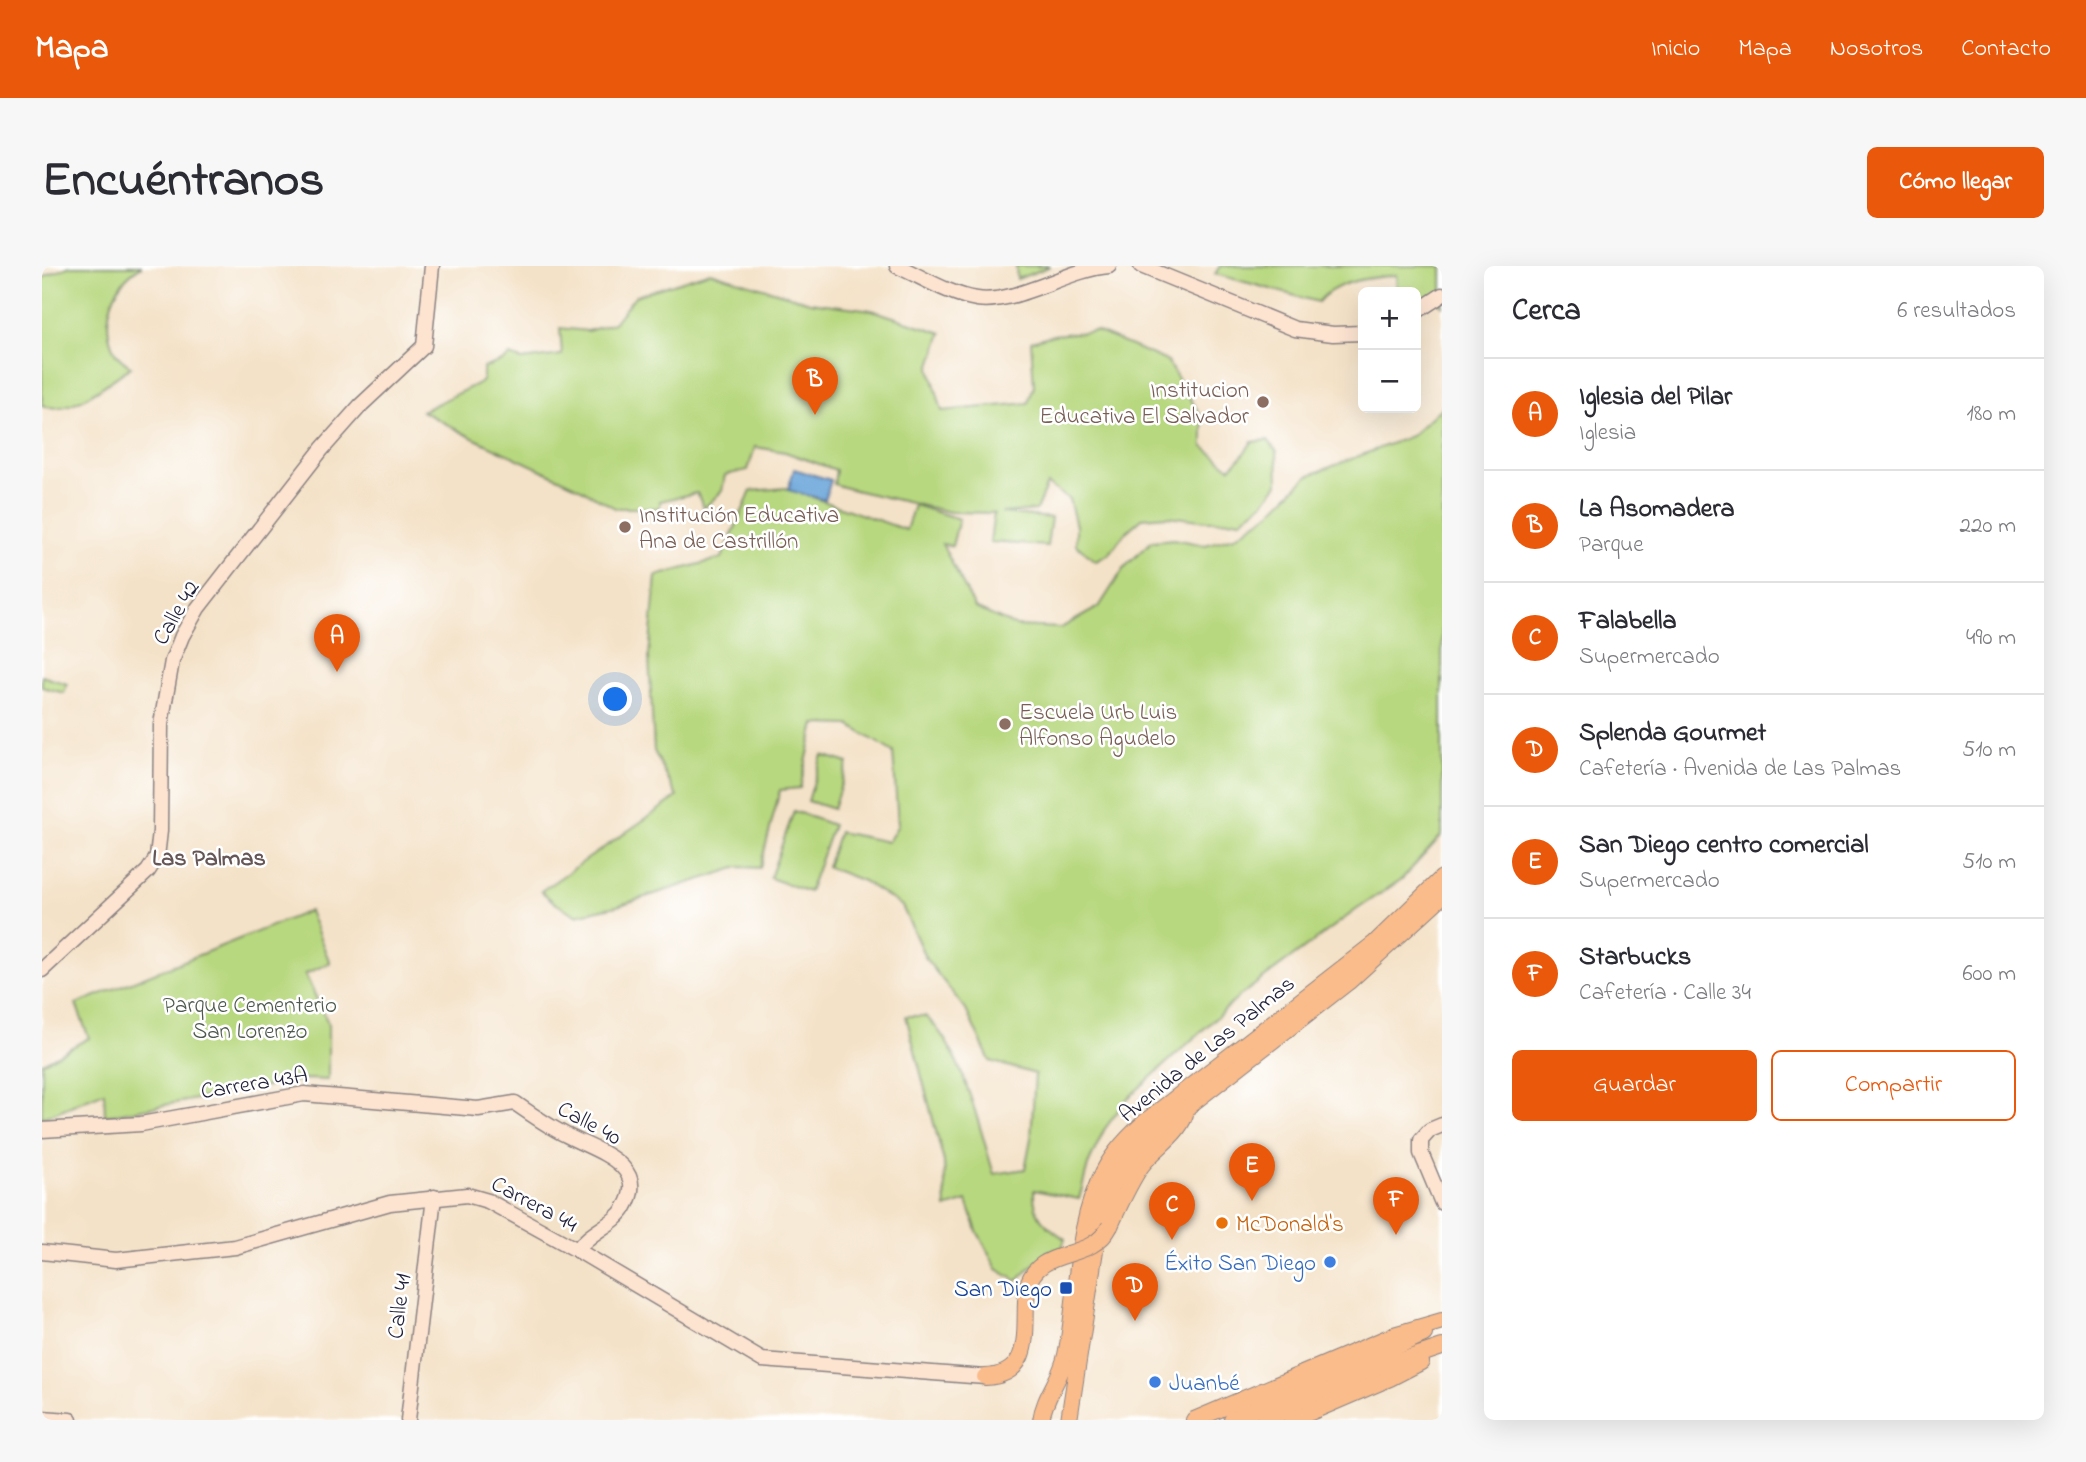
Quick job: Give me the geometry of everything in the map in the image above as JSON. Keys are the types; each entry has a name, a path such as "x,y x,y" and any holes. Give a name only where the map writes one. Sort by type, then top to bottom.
{"main road":[{"name":"Avenida de Las Palmas","path":"1041,1420 1043,1405 1058,1380 1065,1359 1089,1211 1099,1181 1112,1157 1129,1136 1150,1118 1375,943 1442,878"},
{"name":"Avenida de Las Palmas","path":"1072,1416 1099,1224 1111,1187 1125,1162 1186,1106 1348,982 1442,897"},
{"path":"985,1377 1010,1372 1021,1359 1027,1288 1031,1275 1042,1264 1098,1243 1142,1165 1176,1130 1185,1116 1186,1106"},
{"path":"1265,1420 1310,1392 1442,1323"},
{"path":"1194,1420 1394,1335 1442,1323"},
{"path":"1232,1420 1442,1349"},
{"path":"1292,1420 1390,1378 1442,1349"}],"street":[{"name":"Calle 42","path":"42,970 148,871 157,857 160,831 161,724 172,661 182,636 198,608 323,449 360,405 424,346 432,266"},
{"path":"897,266 963,296 981,300 1003,298 1079,271 1109,266"},
{"path":"1140,266 1295,329 1333,334 1358,332"},
{"path":"1421,309 1442,295"},
{"name":"Carrera 43A","path":"42,1130 141,1124 304,1094 478,1109 515,1103"},
{"name":"Calle 40","path":"515,1103 553,1128 611,1156 630,1178 631,1192 625,1208 587,1237 577,1250"},
{"path":"1442,1125 1430,1130 1421,1140 1421,1153 1442,1203"},
{"name":"Carrera 44","path":"42,1252 99,1259 138,1259 235,1247 390,1203 467,1195 488,1201 577,1250 762,1360 985,1377"},
{"name":"Calle 41","path":"408,1420 434,1197"},
{"path":"42,1418 70,1420"}],"green space":[{"path":"70,266 142,266 123,282 116,292 109,315 108,328 115,352 131,367 76,403 52,408 42,405 42,278"},
{"path":"1016,266 1051,266 1017,279"},
{"path":"1220,266 1442,266 1442,305 1436,299 1421,301 1421,287 1397,287 1396,275 1344,284 1318,302 1215,274"},
{"path":"710,272 810,302 872,310 942,333 930,368 942,411 1028,403 1034,386 1031,341 1053,335 1096,331 1167,361 1203,419 1203,446 1230,468 1252,442 1268,440 1277,452 1278,484 1263,503 1241,520 1208,521 1167,516 1142,518 1125,533 1109,554 1096,561 1076,545 1076,526 1069,499 1047,484 1036,510 1001,513 1051,518 1047,546 990,542 994,513 950,512 850,489 834,484 836,470 785,452 755,447 748,470 725,475 722,491 704,508 697,493 660,501 660,508 615,508 572,484 422,411 483,381 483,368 509,356 522,360 562,355 560,328 588,331 614,323 635,296"},
{"path":"1442,407 1442,835 1402,879 1241,995 1126,1100 1104,1130 1088,1165 1079,1199 1034,1190 1038,1214 1065,1239 1062,1248 1047,1252 1017,1281 997,1269 977,1231 967,1201 946,1208 944,1162 906,1016 925,1016 949,1047 968,1089 994,1174 1025,1169 1031,1138 1035,1074 990,1061 966,1010 926,959 902,906 863,881 827,867 839,832 888,842 898,825 893,752 849,725 815,724 800,788 780,790 760,868 739,867 617,906 576,915 541,891 677,797 654,751 649,656 656,576 722,558 751,491 786,488 906,530 914,505 959,519 952,546 942,544 975,608 1016,626 1061,628 1099,607 1124,568 1152,541 1174,539 1205,545 1234,537 1270,513 1307,476 1411,436"},
{"path":"42,676 67,684 64,693 42,687"},
{"path":"822,755 848,763 833,809 808,801"},
{"path":"794,811 833,825 809,892 770,878"},
{"name":"Parque Cementerio San Lorenzo","path":"309,911 330,963 305,974 328,1023 328,1080 305,1079 105,1116 104,1092 42,1118 42,1063 89,1038 76,1004"}],"water":[{"path":"794,469 831,480 825,500 788,490"}],"place":[{"name":"Institucion Educativa El Salvador","path":"1263,402"},
{"name":"La Asomadera","path":"815,415"},
{"name":"Institución Educativa Ana de Castrillón","path":"625,527"},
{"name":"Iglesia del Pilar","path":"337,672"},
{"name":"Escuela Urb Luis Alfonso Agudelo","path":"1005,724"},
{"name":"San Diego centro comercial","path":"1252,1201"},
{"name":"McDonald's","path":"1222,1223"},
{"name":"Starbucks","path":"1396,1235"},
{"name":"Falabella","path":"1172,1240"},
{"name":"Éxito San Diego","path":"1330,1262"},
{"name":"San Diego","path":"1066,1288"},
{"name":"Splenda Gourmet","path":"1135,1321"},
{"name":"Juanbé","path":"1155,1382"}],"district":[{"name":"Las Palmas","path":"209,857"}]}
